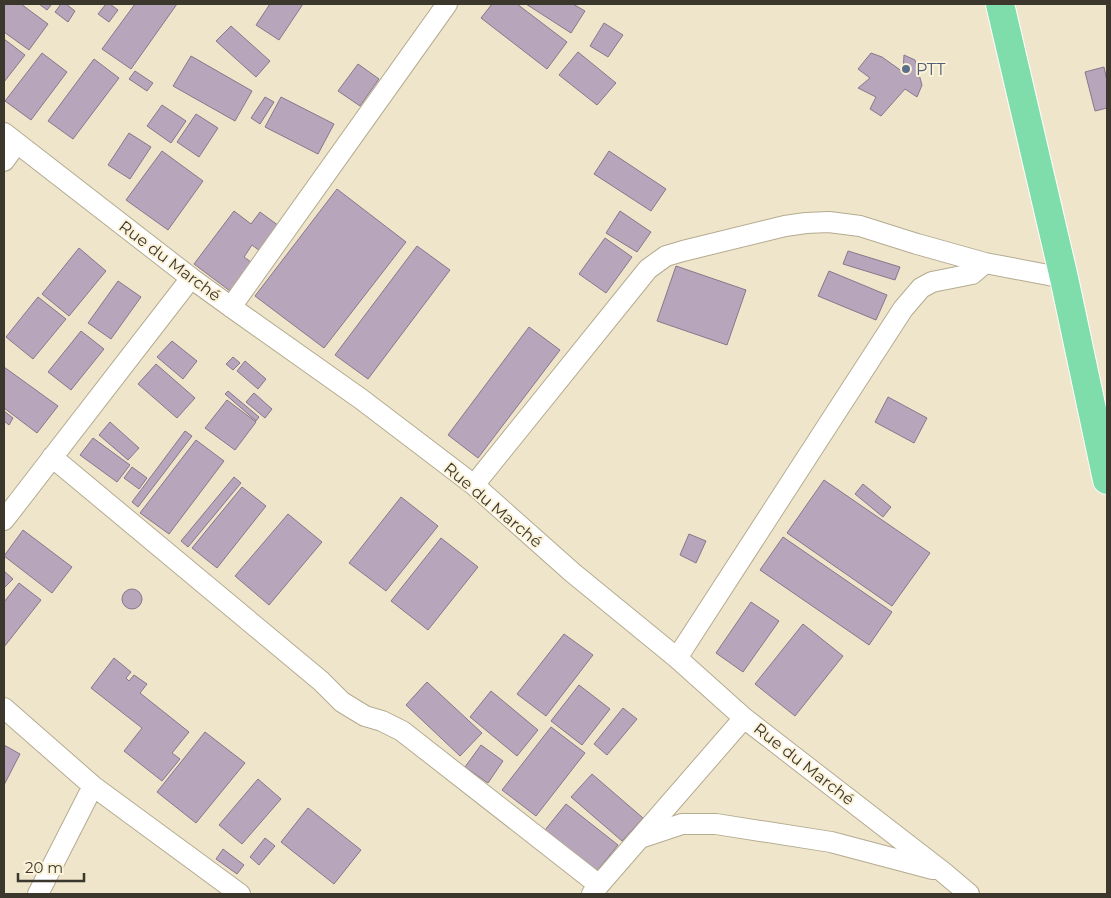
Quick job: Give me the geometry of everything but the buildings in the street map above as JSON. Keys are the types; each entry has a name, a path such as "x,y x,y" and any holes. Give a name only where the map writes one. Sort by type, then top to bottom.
{"main road":[{"path":"1000,4 1064,278 1107,480"}],"street":[{"path":"231,307 447,4"},
{"path":"4,161 10,138"},
{"name":"Rue du Marché","path":"10,138 190,278 361,399 474,485 572,573 677,658 744,718 969,894"},
{"path":"474,485 648,269 666,256 785,226 829,222 860,226 985,263 1064,278"},
{"path":"677,658 903,309 921,288 932,282 972,274 985,263"},
{"path":"4,520 190,278"},
{"path":"52,457 321,681 342,702 365,716 382,721 402,731 595,890 744,718"},
{"path":"4,708 93,786 240,894"},
{"path":"38,894 93,786"},
{"path":"640,838 682,824 716,824 831,842 943,872"}],"place":[{"name":"PTT","path":"906,69"}]}
